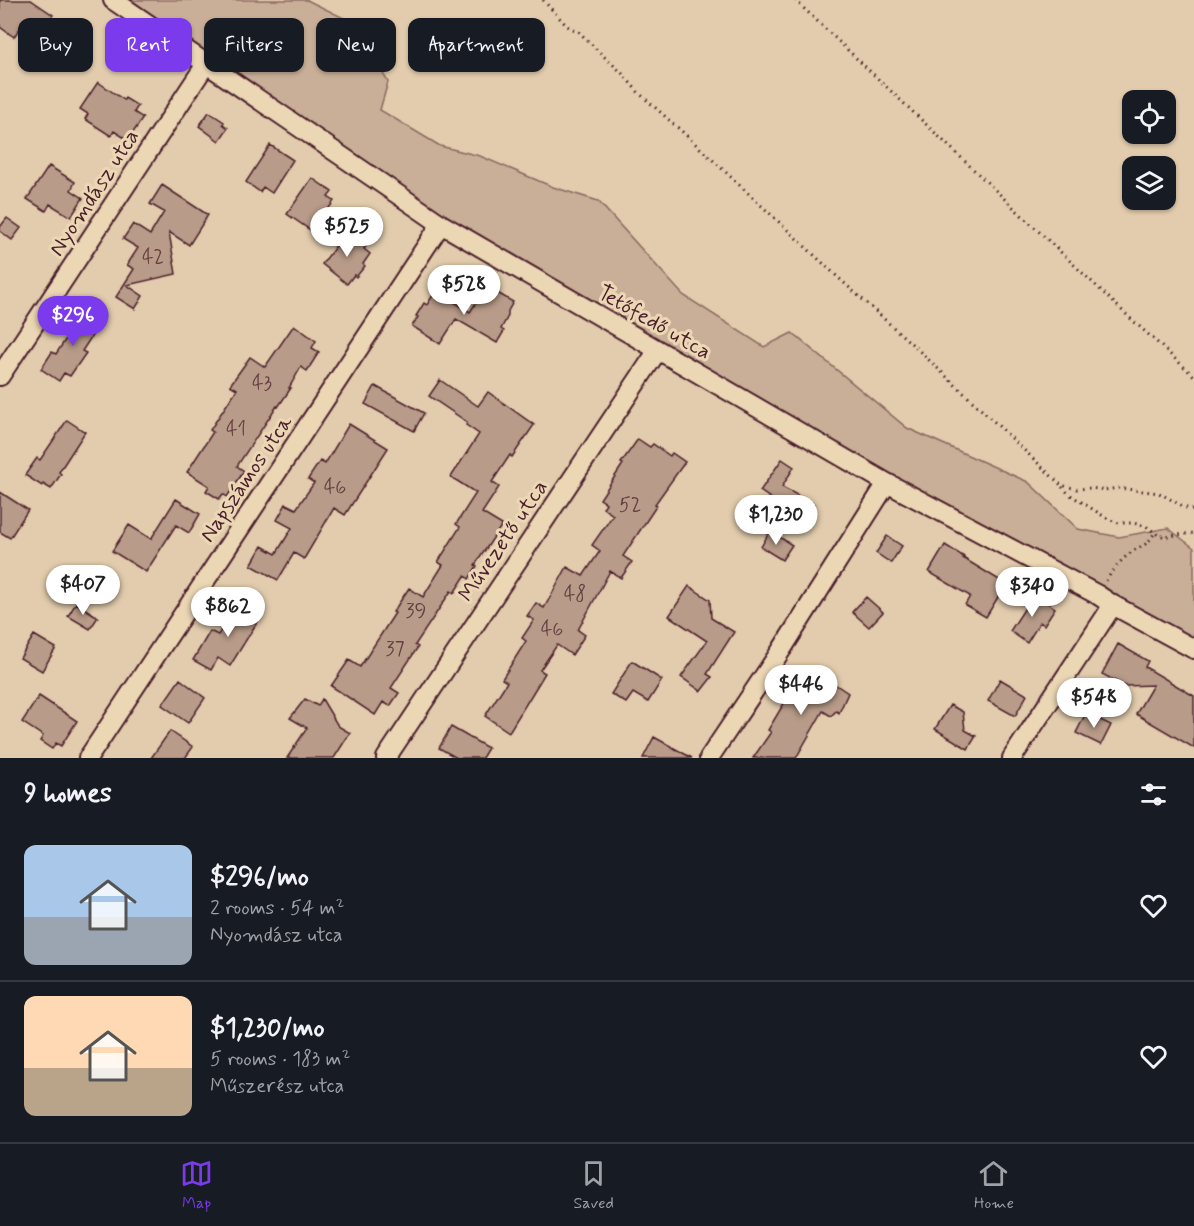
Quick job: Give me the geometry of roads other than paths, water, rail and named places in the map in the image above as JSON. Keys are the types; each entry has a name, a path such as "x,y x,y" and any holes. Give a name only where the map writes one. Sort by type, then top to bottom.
{"street":[{"name":"Tetőfedő utca","path":"113,0 204,63"},
{"name":"Nyomdász utca","path":"0,376 204,67"},
{"name":"Tetőfedő utca","path":"218,72 441,224 886,483 1098,595 1194,649"},
{"name":"Napszámos utca","path":"88,758 441,224"},
{"name":"Művezető utca","path":"386,758 658,350"},
{"path":"709,758 782,649 886,483"},
{"path":"1012,758 1113,605"}]}
